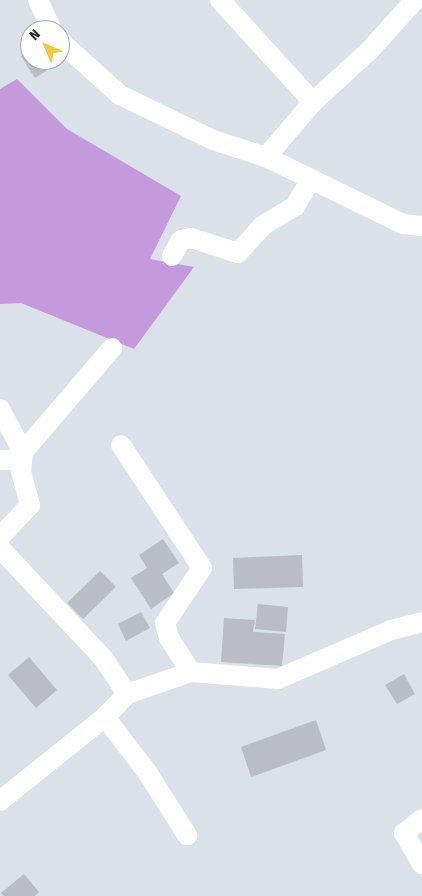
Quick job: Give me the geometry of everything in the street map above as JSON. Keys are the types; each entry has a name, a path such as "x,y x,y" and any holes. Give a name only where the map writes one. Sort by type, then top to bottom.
{"street":[{"path":"38,0 47,20"},
{"path":"220,0 313,102"},
{"path":"266,157 313,102 368,52 415,0"},
{"path":"70,49 120,94 213,140 266,157 403,224 422,226"},
{"path":"172,256 181,240 191,238 238,253 262,226 295,206 311,179"},
{"path":"0,460 22,456 112,348"},
{"path":"0,409 22,456 30,505 0,537"},
{"path":"121,445 202,568 165,623 169,638 191,672"},
{"path":"0,548 103,658 127,694"},
{"path":"0,801 104,718 127,694 191,672 260,681 278,679 391,630 422,622"},
{"path":"104,718 147,772 187,835"},
{"path":"422,819 404,833 422,864"}],"shaded area":[{"path":"17,79 67,129 181,196 150,259 194,267 134,349 21,303 0,304 0,89"}],"building":[{"path":"30,70 48,70 35,78"},
{"path":"163,539 179,563 162,574 174,593 151,609 131,578 147,568 139,555"},
{"path":"302,555 303,587 234,589 233,558"},
{"path":"100,571 116,587 83,619 67,603"},
{"path":"258,604 288,607 286,632 255,629"},
{"path":"141,612 150,628 126,641 118,624"},
{"path":"224,618 255,620 253,632 285,634 282,666 221,662"},
{"path":"29,657 57,690 36,708 8,675"},
{"path":"404,674 415,694 397,704 385,685"},
{"path":"316,720 326,750 251,777 241,747"},
{"path":"24,874 39,892 35,896 4,896 1,893"}]}
